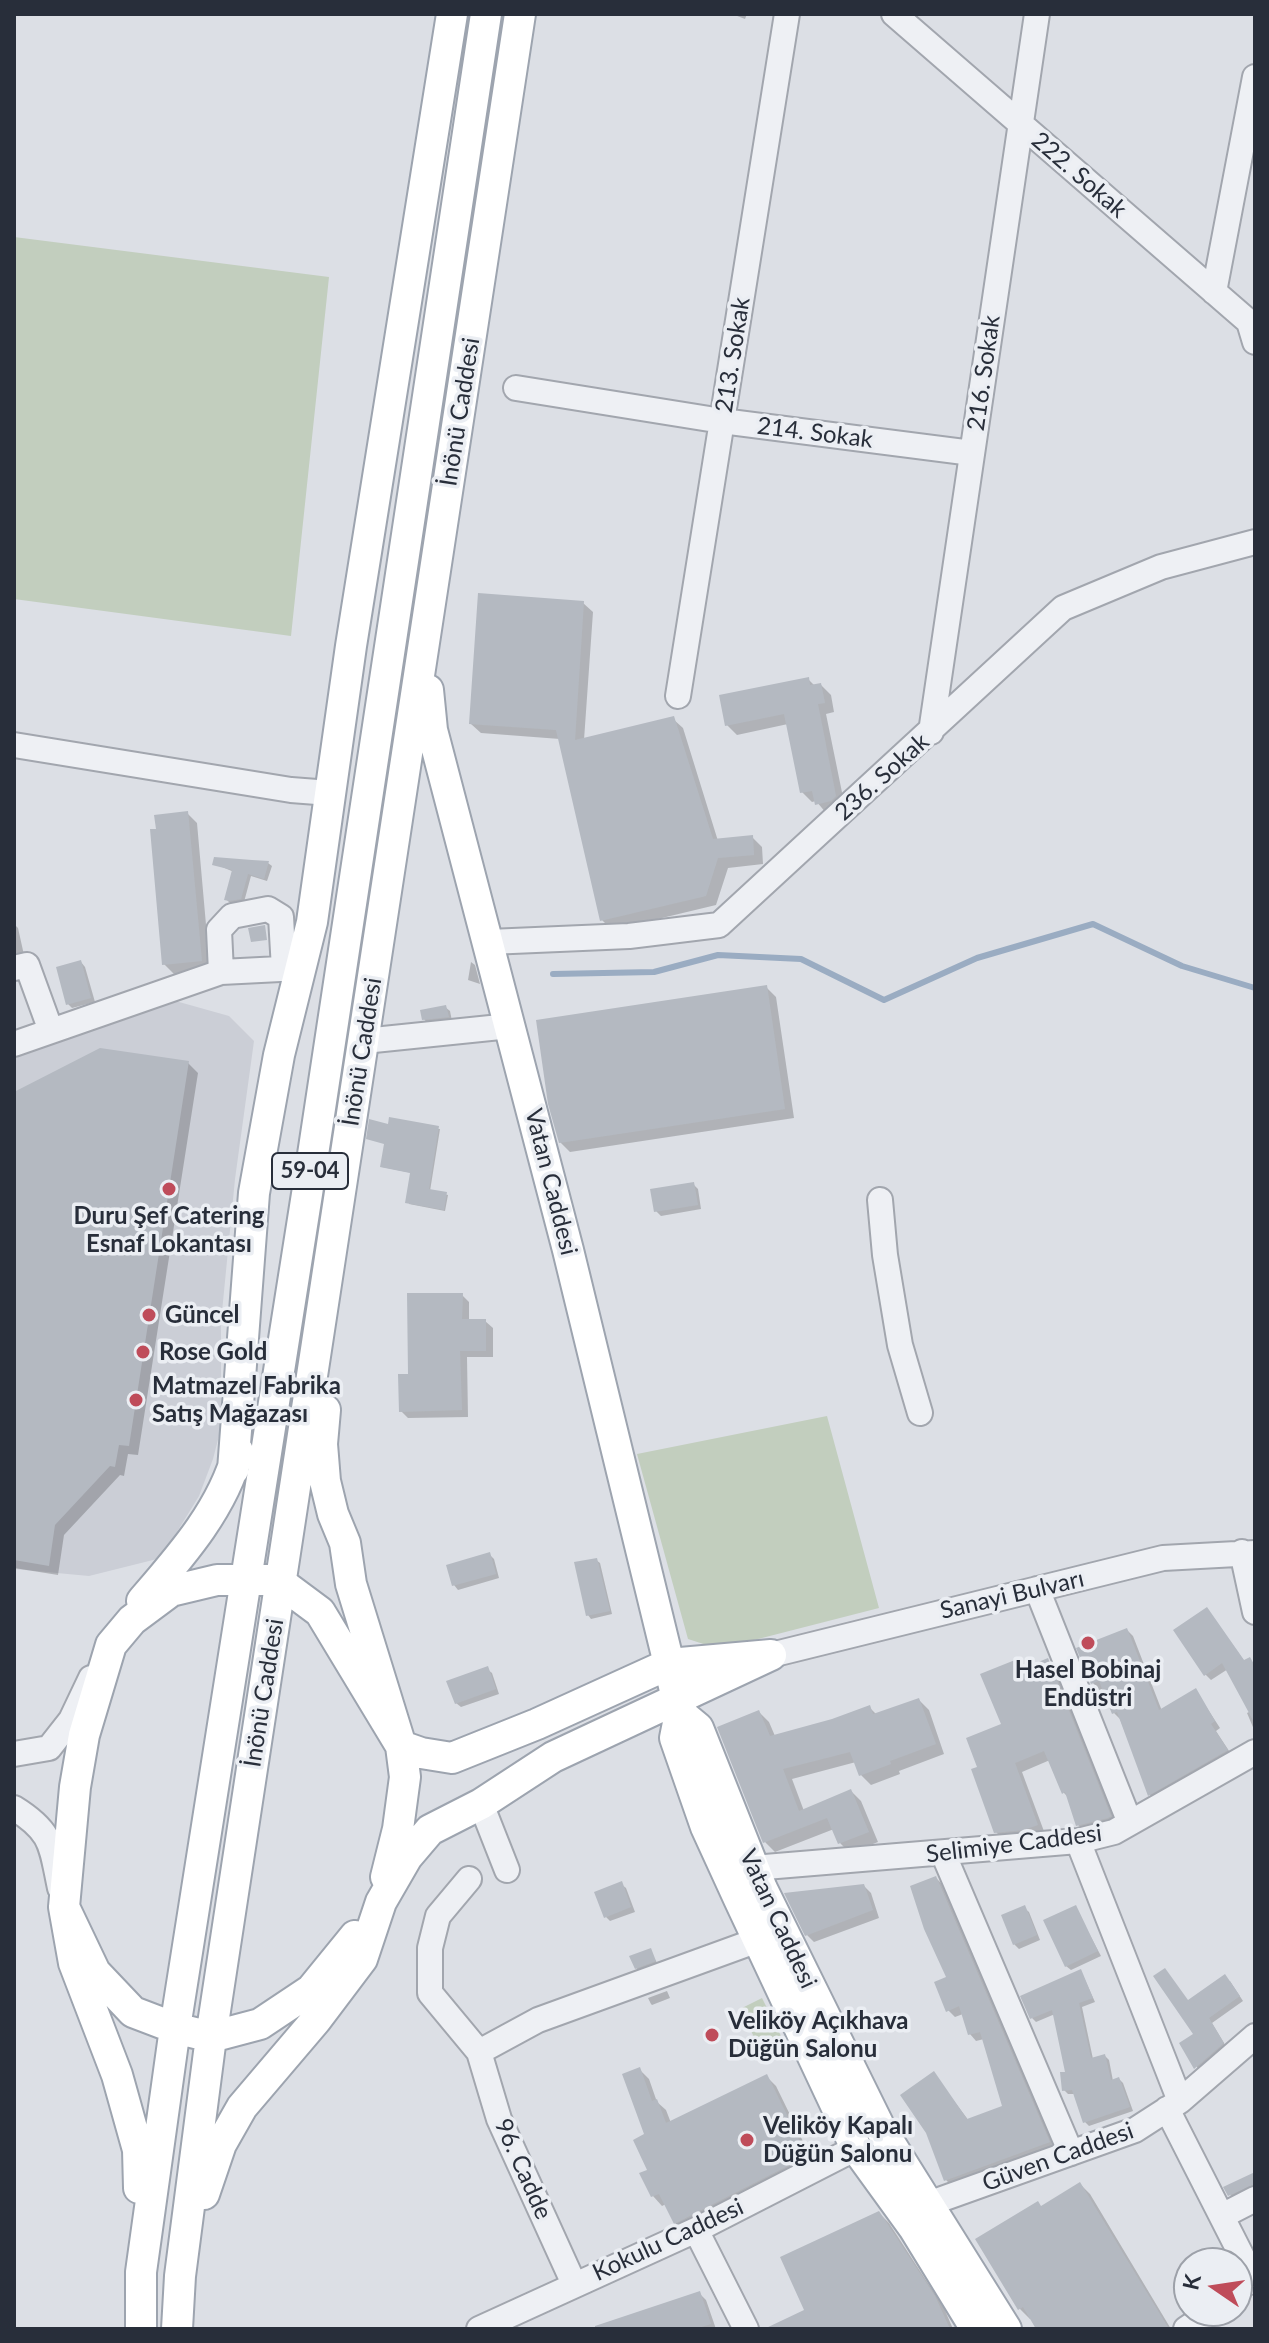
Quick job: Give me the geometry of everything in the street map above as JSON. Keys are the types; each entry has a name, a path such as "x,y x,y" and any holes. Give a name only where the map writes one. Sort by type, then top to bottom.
{"main road":[{"path":"233,1470 254,1193 292,968 312,922 452,14"},
{"name":"59-04","path":"141,2329 141,2272 175,2028 307,1194 486,14"},
{"name":"İnönü Caddesi","path":"177,2329 180,2276 211,2037 520,14"},
{"name":"Vatan Caddesi","path":"423,650 432,730 572,1264 679,1706 675,1738 706,1827 856,2148 914,2228 976,2329"},
{"path":"141,2272 138,2150 117,2075 74,1963 64,1907 79,1761 111,1645 138,1606 190,1545 233,1470 307,1194"},
{"path":"180,2276 221,2144 242,2107 316,2020 362,1959 381,1902 398,1829 405,1777 401,1746 351,1584 345,1543 333,1514 325,1481 322,1444 340,1199"},
{"path":"111,1645 132,1620 171,1591 217,1580 281,1583 320,1612 401,1746 452,1758 537,1724 669,1664 771,1655"},
{"path":"64,1907 95,1972 133,2012 175,2028 211,2037 260,2024 311,1990 381,1902 407,1857 430,1830 481,1804 553,1757 679,1706 771,1655"},
{"name":"Vatan Caddesi","path":"679,1706 698,1728 753,1868 879,2126 1006,2329"}],"street":[{"name":"213. Sokak","path":"678,696 787,14"},
{"name":"222. Sokak","path":"894,14 1249,322 1255,342"},
{"name":"216. Sokak","path":"931,732 1037,14"},
{"path":"1214,292 1255,77"},
{"name":"214. Sokak","path":"516,388 722,421 972,453"},
{"name":"236. Sokak","path":"489,942 629,936 719,925 1063,608 1161,567 1255,542"},
{"path":"14,745 291,790 330,793"},
{"path":"14,1044 221,972 292,968 281,917 268,909 232,916 219,930 221,972"},
{"path":"14,968 27,965 51,1031"},
{"path":"364,1041 510,1026"},
{"path":"880,1200 885,1255 900,1345 920,1413"},
{"path":"1248,1553 1255,1612"},
{"name":"Sanayi Bulvarı","path":"771,1655 1163,1558 1248,1553"},
{"path":"1037,1589 1130,1823"},
{"path":"14,1754 49,1748 71,1720 86,1685 111,1645"},
{"name":"Selimiye Caddesi","path":"753,1868 1078,1841 1114,1832 1255,1752"},
{"path":"481,1804 507,1870"},
{"path":"14,1808 39,1824 51,1846 64,1907"},
{"path":"1078,1841 1173,2105 1255,2283"},
{"path":"943,1853 1071,2153"},
{"path":"469,1879 438,1916 430,1948 430,1993 479,2052 538,2020 758,1940"},
{"name":"Güven Caddesi","path":"928,2204 1135,2130 1173,2105 1255,2036"},
{"name":"96. Cadde","path":"479,2052 499,2119 574,2284"},
{"name":"Kokulu Caddesi","path":"479,2329 525,2320 574,2284 696,2230 856,2148"},
{"path":"1222,2216 1255,2199"},
{"path":"696,2230 746,2329"}],"shaded area":[{"path":"172,1000 229,1016 254,1041 235,1179 221,1322 221,1428 213,1459 199,1496 161,1558 89,1576 14,1569 14,1054"}],"green space":[{"path":"14,237 329,277 291,636 14,599"},
{"path":"827,1416 879,1608 719,1649 688,1639 637,1454"},
{"path":"762,1998 786,2046 764,2057 740,2009"}],"building":[{"path":"478,593 584,601 575,740 674,716 713,839 753,835 754,855 718,858 706,896 600,921 556,730 469,724"},
{"path":"809,677 810,685 821,683 825,703 818,704 836,796 831,801 815,805 812,791 800,793 784,714 725,726 719,695"},
{"path":"188,811 202,961 162,965 150,829 156,829 154,815"},
{"path":"214,857 269,861 264,879 248,874 241,899 229,901 224,900 232,870 212,865"},
{"path":"265,925 267,940 251,942 248,928"},
{"path":"81,960 91,998 66,1005 56,967"},
{"path":"767,985 785,1109 559,1143 548,1104 536,1020"},
{"path":"446,1005 449,1017 422,1020 420,1010"},
{"path":"100,1048 189,1061 129,1446 119,1445 115,1467 110,1466 55,1525 49,1566 14,1560 14,1092"},
{"path":"389,1117 439,1126 429,1189 447,1192 444,1210 405,1203 410,1173 380,1167 384,1144 366,1139 369,1119 388,1124"},
{"path":"694,1182 698,1205 654,1212 650,1189"},
{"path":"407,1293 463,1293 462,1319 486,1319 486,1351 460,1351 462,1410 399,1412 398,1374 408,1374"},
{"path":"490,1552 496,1574 452,1586 446,1565"},
{"path":"597,1558 610,1611 586,1616 574,1562"},
{"path":"1207,1607 1244,1660 1250,1657 1255,1666 1255,1724 1222,1663 1204,1676 1173,1630"},
{"path":"1127,1628 1159,1710 1196,1688 1215,1721 1211,1724 1228,1750 1148,1796 1117,1712 1112,1714 1099,1681 1091,1684 1076,1648"},
{"path":"1020,1658 1024,1668 1048,1658 1111,1816 1108,1818 1076,1826 1065,1792 1062,1794 1044,1751 1015,1763 1038,1825 994,1833 971,1769 977,1767 966,1738 1001,1724 980,1674"},
{"path":"488,1666 496,1689 455,1704 446,1681"},
{"path":"919,1698 936,1744 859,1776 850,1752 783,1769 799,1811 851,1789 869,1832 838,1844 827,1818 763,1843 717,1727 759,1710 770,1736 870,1705 873,1714"},
{"path":"936,1876 1050,2142 944,2181 926,2133 900,2095 934,2071 967,2119 1002,2106 980,2032 968,2035 959,2006 946,2012 934,1982 946,1977 924,1929 910,1886"},
{"path":"622,1881 631,1907 604,1918 594,1892"},
{"path":"864,1884 873,1910 805,1936 784,1893"},
{"path":"1025,1905 1037,1935 1013,1945 1001,1915"},
{"path":"1076,1905 1098,1951 1065,1967 1043,1920"},
{"path":"651,1948 656,1961 635,1969 629,1956"},
{"path":"1165,1968 1188,2000 1225,1974 1240,1996 1209,2018 1224,2043 1194,2069 1179,2043 1193,2034 1153,1976"},
{"path":"1081,1969 1093,1998 1079,2003 1091,2058 1105,2054 1111,2080 1119,2077 1130,2107 1083,2123 1072,2090 1062,2091 1060,2072 1065,2072 1052,2010 1030,2019 1020,1996"},
{"path":"640,2067 652,2101 657,2099 666,2123 767,2074 807,2156 674,2224 659,2194 651,2197 639,2173 647,2170 633,2140 644,2134 622,2074"},
{"path":"1255,2172 1255,2184 1228,2196 1223,2187"},
{"path":"1080,2182 1169,2329 1036,2329 1023,2307 1018,2310 975,2239 1038,2201 1041,2206"},
{"path":"879,2211 935,2296 950,2329 764,2329 804,2310 780,2257"},
{"path":"700,2291 711,2324 695,2329 595,2329 595,2326"}],"waterway":[{"path":"553,974 654,972 718,955 801,959 884,1000 977,958 1093,924 1182,966 1255,988"}],"place":[{"name":"Duru Şef Catering Esnaf Lokantası","path":"169,1189"},
{"name":"Güncel","path":"149,1315"},
{"name":"Rose Gold","path":"143,1352"},
{"name":"Matmazel Fabrika Satış Mağazası","path":"136,1400"},
{"name":"Hasel Bobinaj Endüstri","path":"1088,1643"},
{"name":"Veliköy Açıkhava Düğün Salonu","path":"712,2035"},
{"name":"Veliköy Kapalı Düğün Salonu","path":"747,2140"}]}
